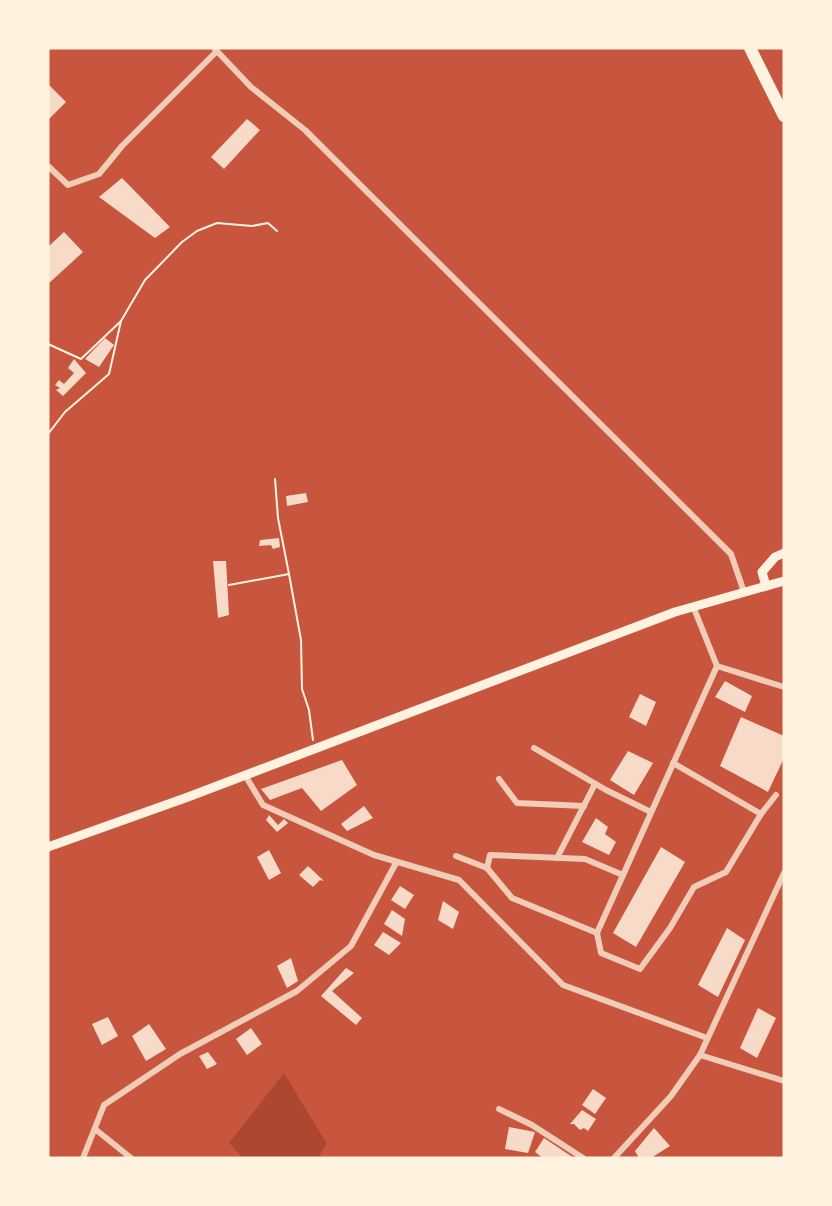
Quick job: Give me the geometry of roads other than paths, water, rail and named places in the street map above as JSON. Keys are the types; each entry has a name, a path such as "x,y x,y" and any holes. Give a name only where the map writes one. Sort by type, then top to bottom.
{"highway":[{"path":"750,48 784,116"}],"main road":[{"path":"766,586 762,572 775,557 784,553"},
{"path":"48,847 693,606 784,580"}],"street":[{"path":"48,166 68,185 99,174 122,146 216,50 251,87 305,130 731,554 744,592"},
{"path":"766,586 784,586"},
{"path":"693,606 717,666 597,933 601,953 640,969 670,928 694,887 726,872 761,814 777,795"},
{"path":"717,666 784,687"},
{"path":"534,748 595,784 651,812"},
{"path":"673,763 761,814"},
{"path":"245,775 263,805 396,863 459,880 562,985 707,1038"},
{"path":"499,779 517,803 584,806"},
{"path":"557,858 595,784"},
{"path":"487,868 490,855 585,859 623,874"},
{"path":"456,856 487,868 512,898 597,933"},
{"path":"83,1158 104,1105 180,1054 297,991 351,946 396,863"},
{"path":"614,1158 671,1096 700,1054 784,873"},
{"path":"700,1054 784,1081"},
{"path":"499,1109 532,1125 583,1158"},
{"path":"95,1129 131,1158"}]}
